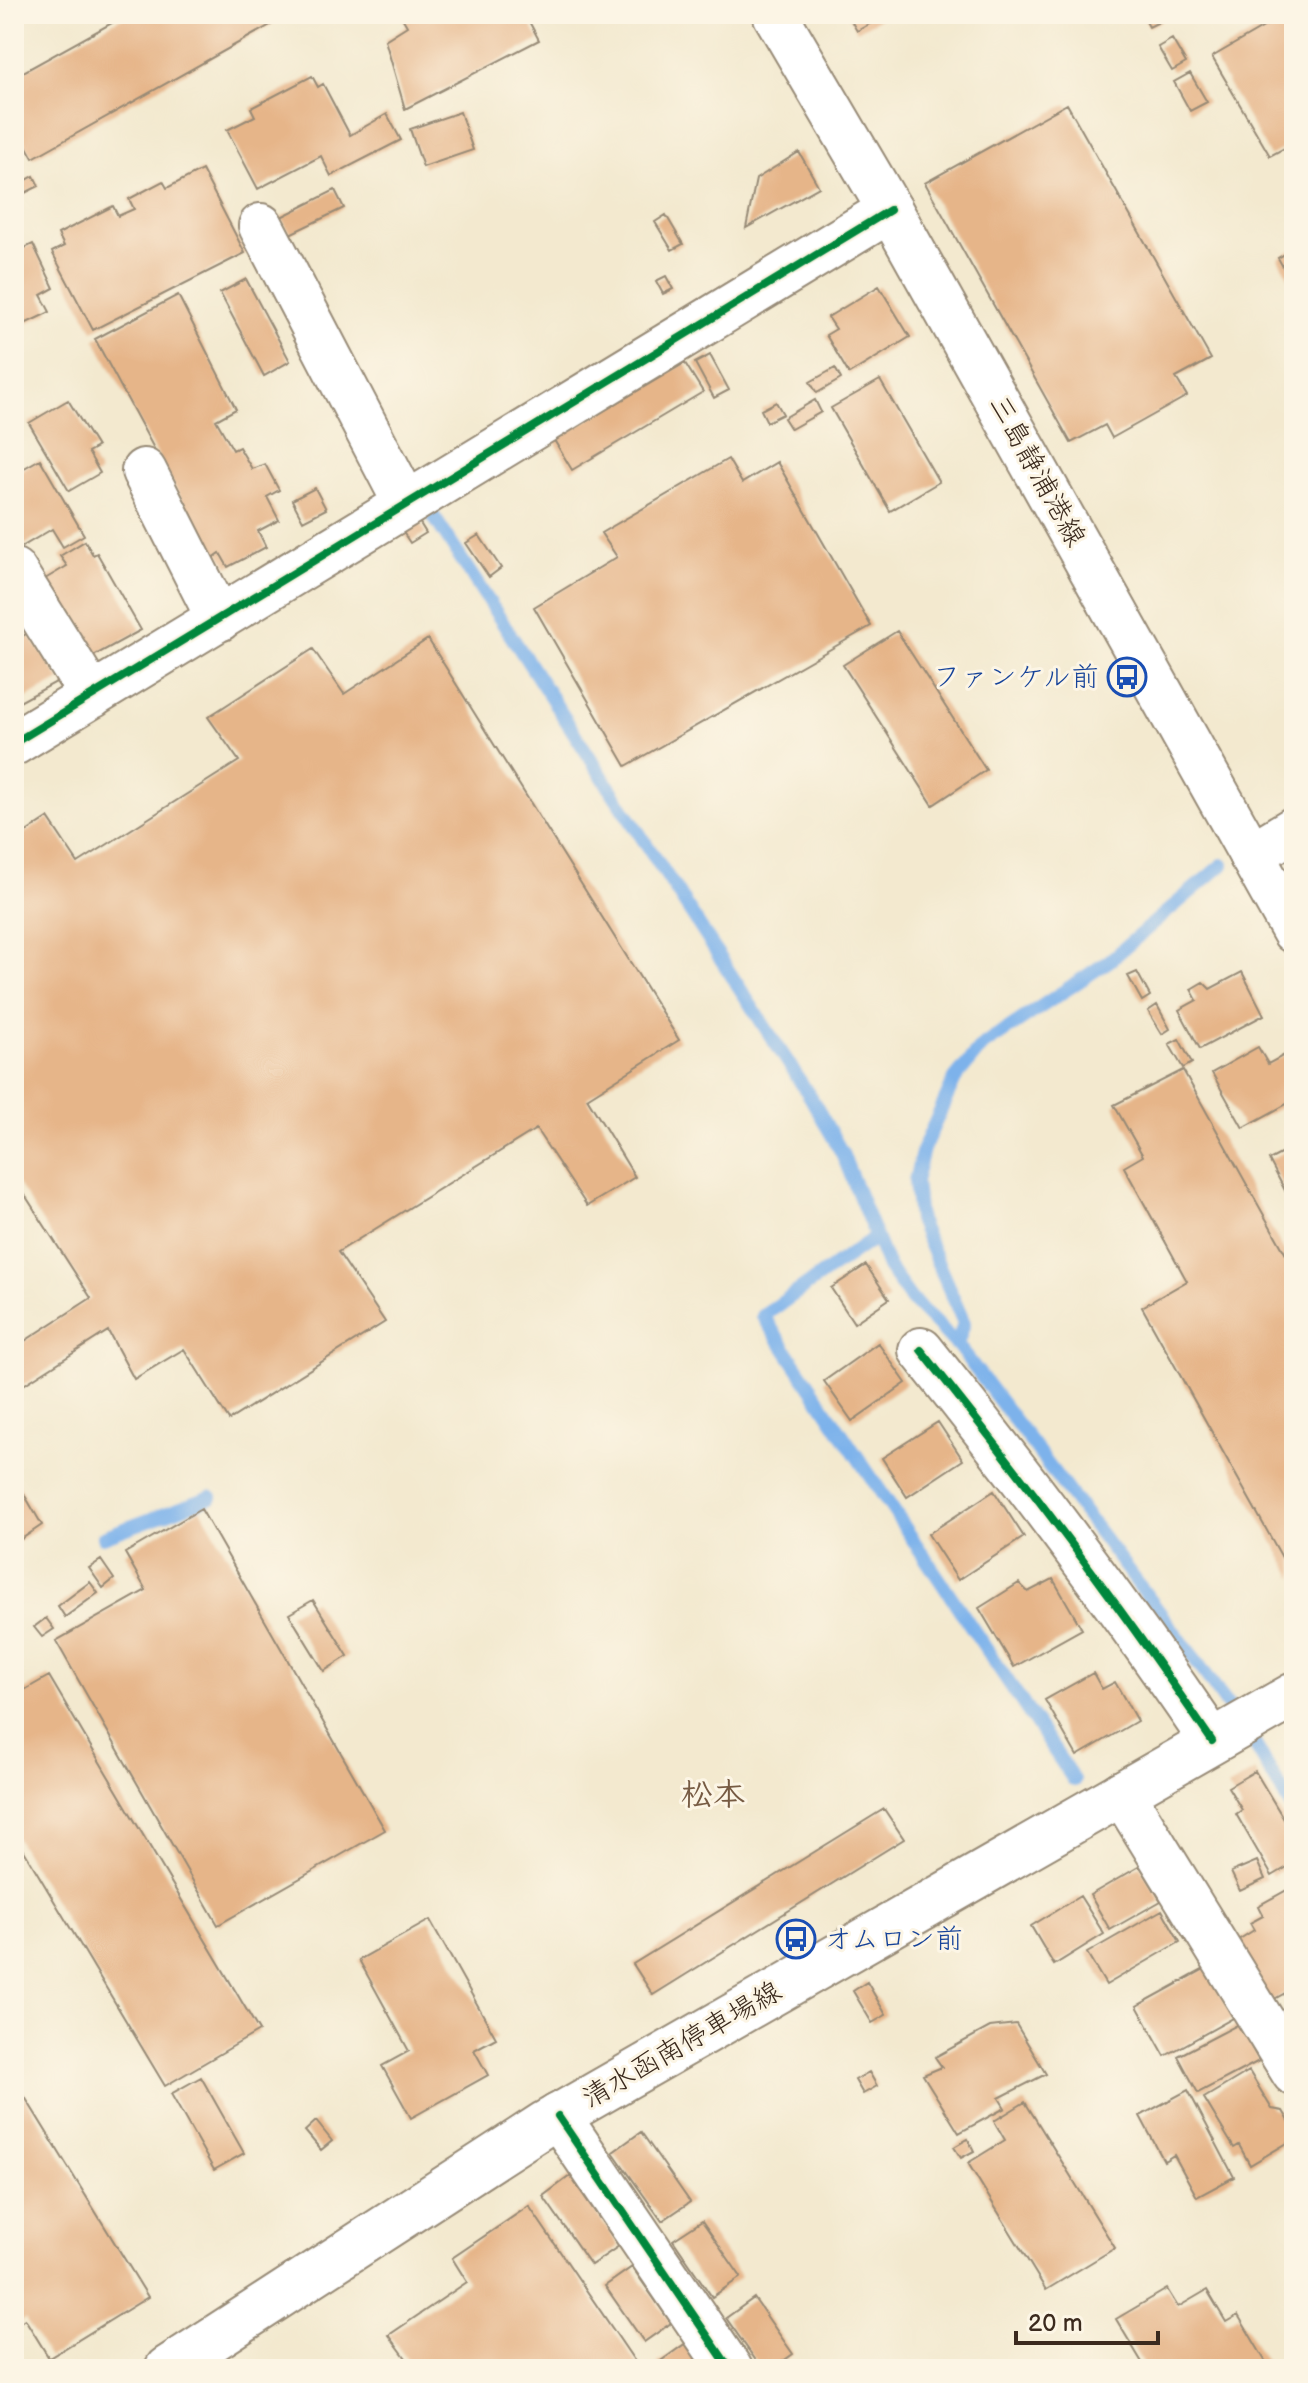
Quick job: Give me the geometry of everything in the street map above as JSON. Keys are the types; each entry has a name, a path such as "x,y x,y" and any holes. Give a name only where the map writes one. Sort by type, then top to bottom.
{"main road":[{"name":"三島静浦港線","path":"775,14 890,210 1294,931"},
{"path":"14,743 890,210"},
{"path":"261,226 406,504"},
{"path":"144,471 219,619"},
{"path":"14,571 92,696"},
{"path":"1251,855 1294,829"},
{"path":"921,1350 1138,1633 1212,1741"},
{"name":"清水函南停車場線","path":"167,2369 558,2116 1294,1695"},
{"path":"1122,1793 1294,2073"},
{"path":"558,2116 730,2369"}],"building":[{"path":"128,14 290,14 33,158 14,124 14,77"},
{"path":"400,14 525,14 539,40 405,109 385,40 407,26"},
{"path":"847,14 887,14 857,31"},
{"path":"1142,14 1162,14 1165,19 1149,27"},
{"path":"1286,14 1294,14 1294,143 1270,156 1212,57"},
{"path":"1172,39 1186,63 1172,71 1158,47"},
{"path":"1190,73 1207,102 1190,111 1174,82"},
{"path":"312,76 318,87 323,84 350,135 387,114 401,140 331,176 321,156 258,189 227,130 255,116 251,108"},
{"path":"1067,104 1211,359 1176,378 1187,396 1112,438 1105,425 1071,443 925,183"},
{"path":"460,112 473,150 423,167 410,129"},
{"path":"799,152 819,187 746,228 756,179"},
{"path":"202,170 245,253 93,330 52,252 64,246 58,234 113,206 118,216 134,209 129,199 163,181 167,188"},
{"path":"34,176 39,186 23,194 18,185"},
{"path":"335,190 344,208 290,234 281,217"},
{"path":"666,215 683,244 672,250 655,222"},
{"path":"33,244 54,288 41,295 50,312 14,329 14,253"},
{"path":"1294,249 1294,287 1278,258"},
{"path":"666,276 673,289 663,294 656,281"},
{"path":"246,279 290,361 264,376 220,293"},
{"path":"879,286 910,337 849,374 826,335 836,329 828,317"},
{"path":"178,295 236,409 216,420 233,450 239,447 252,469 265,464 279,490 267,497 279,520 258,531 266,547 228,567 220,553 213,558 95,339"},
{"path":"710,355 729,390 714,398 695,363"},
{"path":"685,363 703,392 572,470 554,440"},
{"path":"835,368 841,379 817,393 810,382"},
{"path":"880,380 939,482 890,511 831,408"},
{"path":"68,400 97,447 88,452 100,473 69,491 29,423"},
{"path":"815,400 821,412 791,429 784,418"},
{"path":"776,402 783,414 767,422 761,410"},
{"path":"40,459 84,535 63,547 52,529 18,549 14,542 14,474"},
{"path":"728,459 742,483 777,462 871,626 626,766 534,607 617,557 601,533"},
{"path":"315,488 326,509 303,521 292,500"},
{"path":"418,520 426,533 410,543 401,529"},
{"path":"479,535 501,568 489,577 466,543"},
{"path":"85,541 93,555 97,553 141,630 90,658 45,579 67,566 60,556"},
{"path":"897,631 986,770 933,805 843,665"},
{"path":"28,633 60,680 14,705 14,641"},
{"path":"428,639 679,1040 587,1098 635,1177 587,1206 536,1129 338,1252 385,1322 229,1420 184,1349 134,1379 108,1331 14,1391 14,1348 91,1298 14,1178 14,840 48,818 78,863 239,761 208,717 313,649 344,694"},
{"path":"1137,972 1150,996 1142,1001 1128,976"},
{"path":"1242,972 1264,1015 1200,1049 1179,1010 1197,1000 1191,989 1203,982 1210,989"},
{"path":"1157,1005 1170,1029 1162,1034 1148,1011"},
{"path":"1179,1039 1192,1063 1183,1068 1169,1044"},
{"path":"1258,1047 1268,1064 1288,1053 1294,1063 1294,1100 1243,1128 1212,1073"},
{"path":"1183,1070 1294,1269 1294,1579 1142,1307 1187,1281 1124,1167 1143,1156 1114,1105"},
{"path":"1294,1147 1294,1199 1290,1200 1269,1160"},
{"path":"866,1265 889,1299 854,1323 831,1288"},
{"path":"878,1343 906,1383 852,1421 824,1381"},
{"path":"938,1422 963,1460 907,1497 882,1458"},
{"path":"14,1477 42,1525 14,1544"},
{"path":"994,1491 1024,1537 958,1580 928,1534"},
{"path":"201,1509 385,1830 218,1925 56,1641 146,1590 125,1553"},
{"path":"101,1560 114,1579 103,1588 89,1568"},
{"path":"1053,1579 1082,1629 1014,1667 979,1608 1019,1583 1028,1592"},
{"path":"90,1582 98,1593 65,1617 58,1606"},
{"path":"313,1600 348,1656 324,1671 289,1614"},
{"path":"46,1618 54,1629 42,1637 34,1627"},
{"path":"1093,1673 1102,1689 1115,1682 1137,1721 1077,1756 1045,1700"},
{"path":"49,1676 259,2031 165,2086 14,1834 14,1696"},
{"path":"1255,1771 1294,1836 1294,1863 1272,1876 1236,1814 1242,1810 1228,1787"},
{"path":"884,1809 904,1839 653,1995 633,1964"},
{"path":"1257,1861 1265,1879 1240,1891 1231,1872"},
{"path":"1140,1866 1161,1901 1110,1930 1090,1895"},
{"path":"1294,1886 1294,1988 1269,2002 1235,1942 1254,1930 1250,1923 1263,1916 1258,1906"},
{"path":"1080,1896 1104,1934 1054,1965 1031,1926"},
{"path":"1162,1910 1180,1942 1106,1985 1087,1953"},
{"path":"430,1920 496,2038 474,2050 488,2075 411,2118 382,2066 409,2051 359,1960"},
{"path":"1206,1968 1233,2018 1165,2056 1137,2006"},
{"path":"867,1982 886,2015 872,2023 853,1991"},
{"path":"1016,2024 1046,2074 999,2098 1005,2108 959,2133 923,2075 942,2067 935,2057 990,2027"},
{"path":"1239,2024 1259,2061 1198,2093 1178,2056"},
{"path":"1249,2071 1272,2109 1283,2111 1294,2129 1294,2139 1250,2165 1239,2145 1234,2148 1204,2098"},
{"path":"869,2072 877,2086 863,2094 855,2080"},
{"path":"201,2077 244,2153 214,2170 171,2094"},
{"path":"20,2089 148,2297 49,2358 25,2319 14,2326 14,2093"},
{"path":"1188,2090 1234,2177 1197,2197 1174,2155 1164,2161 1140,2116"},
{"path":"1025,2102 1115,2248 1046,2290 968,2163 1005,2140 994,2121"},
{"path":"316,2121 332,2141 321,2150 305,2131"},
{"path":"641,2132 690,2202 662,2221 613,2152"},
{"path":"968,2139 974,2151 961,2158 954,2147"},
{"path":"570,2176 619,2246 591,2265 543,2196"},
{"path":"529,2206 640,2369 414,2369 389,2335 467,2282 452,2258"},
{"path":"702,2221 741,2277 712,2297 673,2240"},
{"path":"632,2267 671,2323 644,2342 605,2286"},
{"path":"1167,2289 1178,2307 1207,2290 1226,2322 1238,2315 1270,2369 1146,2369 1116,2319"},
{"path":"754,2298 793,2354 772,2369 762,2369 726,2318"},
{"path":"686,2343 704,2369 662,2369 658,2363"}],"waterway":[{"path":"432,514 811,1098 842,1153 888,1267 911,1299 959,1347 1197,1662 1251,1738 1294,1812"},
{"path":"957,1345 964,1323 919,1220 915,1181 923,1149 955,1079 981,1047 1109,961 1222,865"},
{"path":"874,1238 763,1316 1074,1780"},
{"path":"103,1537 211,1497"}],"cycle path":[{"path":"14,743 890,210"},
{"path":"921,1350 1071,1543 1212,1741"},
{"path":"558,2116 730,2369"}],"place":[{"name":"ファンケル前","path":"1127,677"},
{"name":"オムロン前","path":"796,1939"}],"district":[{"name":"松本","path":"713,1795"}]}
